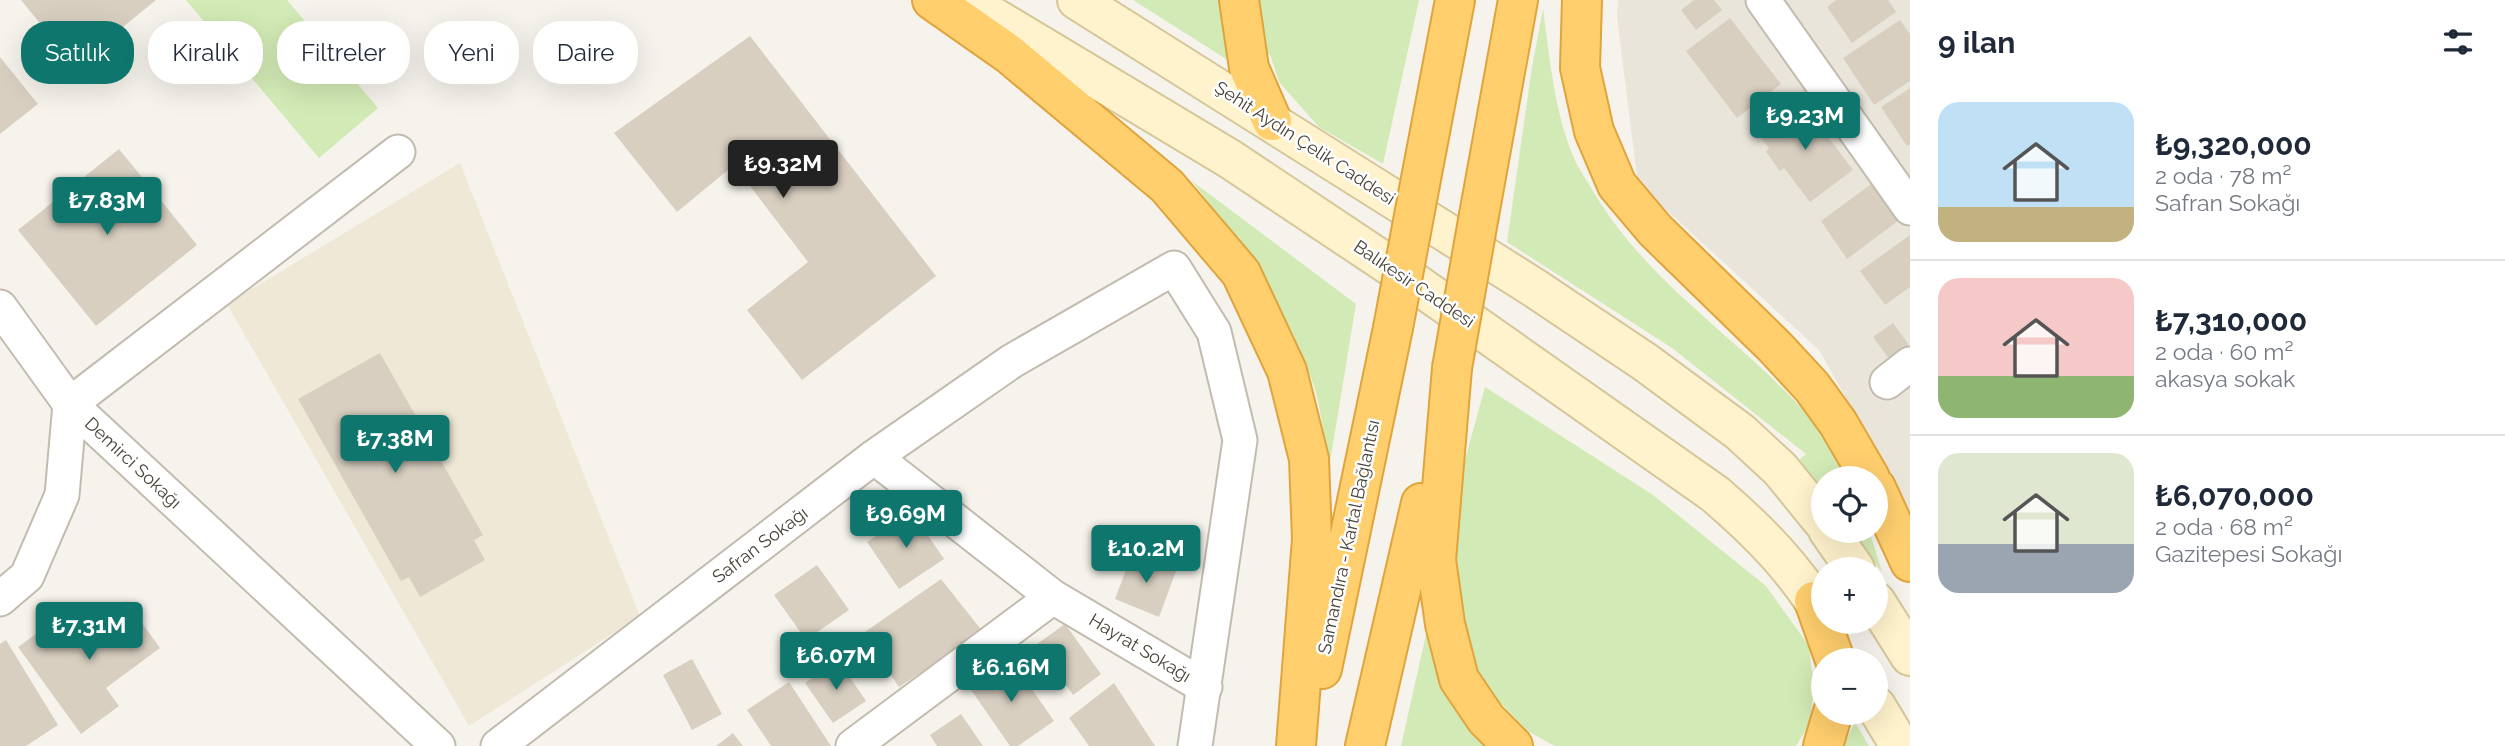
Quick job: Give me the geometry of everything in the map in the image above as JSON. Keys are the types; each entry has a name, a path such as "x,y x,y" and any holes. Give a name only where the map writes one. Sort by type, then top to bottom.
{"highway":[{"path":"932,0 1009,54 1167,186 1241,273 1286,371 1309,459 1312,539 1296,746"},
{"path":"1239,0 1249,68 1272,121"},
{"path":"1420,184 1446,0"},
{"path":"1420,184 1455,0"},
{"path":"1365,746 1452,368 1518,0"},
{"path":"1582,0 1580,68 1594,131 1617,185 1655,230 1775,347 1812,387 1863,466"},
{"name":"Samandıra - Kartal Bağlantısı","path":"1306,746 1420,184"},
{"path":"1452,368 1436,560 1445,624 1459,679 1486,719 1513,746"},
{"path":"1888,514 1910,562"},
{"path":"1823,746 1829,725"}],"main road":[{"name":"Balıkesir Caddesi","path":"965,0 1230,159 1398,271 1692,478 1750,524 1786,563 1811,599"},
{"name":"Şehit Aydın Çelik Caddesi","path":"1077,0 1533,287 1645,362 1740,432 1780,469 1811,507"},
{"path":"1888,621 1910,656"},
{"path":"1887,725 1900,746"}],"street":[{"path":"1763,0 1910,208"},
{"name":"Demirci Sokağı","path":"398,152 70,404 438,746"},
{"name":"Safran Sokağı","path":"498,746 874,457 1012,361 1174,268 1214,332 1240,440 1205,687"},
{"path":"0,307 70,404 62,495 27,576 0,599"},
{"name":"Hayrat Sokağı","path":"874,457 1053,597 1205,687"},
{"path":"853,746 1053,597"},
{"path":"1195,746 1205,687"}],"shaded area":[{"path":"1618,0 1910,0 1910,511 1888,472 1888,466 1885,466 1819,350 1638,184 1617,17"},
{"path":"460,163 640,616 469,726 227,304"}],"green space":[{"path":"186,0 287,0 305,21 277,21 277,84 358,84 378,108 319,158 257,84 263,84 263,21 204,21"},
{"path":"1133,0 1227,0 1234,64"},
{"path":"1255,0 1419,0 1383,164 1319,127 1279,82 1270,54 1261,56"},
{"path":"1543,9 1562,122 1578,167 1593,191 1617,227 1645,260 1797,404 1825,436 1842,466 1811,466 1811,479 1798,461 1806,454 1672,348 1507,242"},
{"path":"1192,181 1356,304 1329,468 1316,393 1303,355 1261,277"},
{"path":"1485,387 1653,495 1766,586 1809,646 1811,711 1809,725 1796,746 1555,746 1529,732 1484,686 1458,619 1454,551 1461,474"},
{"path":"1860,543 1873,543 1877,557 1871,557"},
{"path":"1427,630 1439,678 1458,715 1484,746 1401,746"},
{"path":"1854,725 1857,725 1869,746 1843,746"}],"building":[{"path":"21,0 156,0 130,21 38,21"},
{"path":"1694,0 1714,0 1722,10 1696,30 1681,10"},
{"path":"1836,0 1888,0 1896,12 1852,43 1827,7"},
{"path":"1730,18 1781,84 1737,118 1686,51"},
{"path":"1900,20 1910,34 1910,81 1874,105 1843,58"},
{"path":"750,36 936,276 802,380 747,310 808,262 734,165 677,212 614,133"},
{"path":"0,57 38,104 0,134"},
{"path":"1910,88 1910,144 1907,146 1881,107"},
{"path":"1802,102 1853,170 1810,202 1784,168 1780,171 1766,152 1769,148 1759,135"},
{"path":"119,149 197,245 96,326 18,230"},
{"path":"1874,182 1902,218 1847,259 1821,221"},
{"path":"1910,235 1910,287 1885,305 1860,271"},
{"path":"1893,323 1909,345 1889,359 1873,337"},
{"path":"380,353 483,535 474,540 485,560 420,597 409,577 401,581 298,399"},
{"path":"912,512 944,559 899,589 867,542"},
{"path":"1132,554 1176,571 1159,617 1115,599"},
{"path":"817,565 849,610 806,640 774,595"},
{"path":"941,579 983,632 899,687 862,634"},
{"path":"126,601 160,648 106,688 119,706 81,734 18,647 58,618 73,639"},
{"path":"1065,624 1101,674 1073,695 1037,644"},
{"path":"6,640 58,725 26,746 0,746 0,644"},
{"path":"1010,658 1054,721 1018,746 1010,746 969,687"},
{"path":"692,659 722,714 692,730 663,675"},
{"path":"838,660 866,701 833,723 805,683"},
{"path":"789,682 831,746 771,746 747,710"},
{"path":"1114,683 1155,746 1089,746 1069,718"},
{"path":"961,714 983,746 937,746 930,735"},
{"path":"733,733 743,746 716,746"}]}
